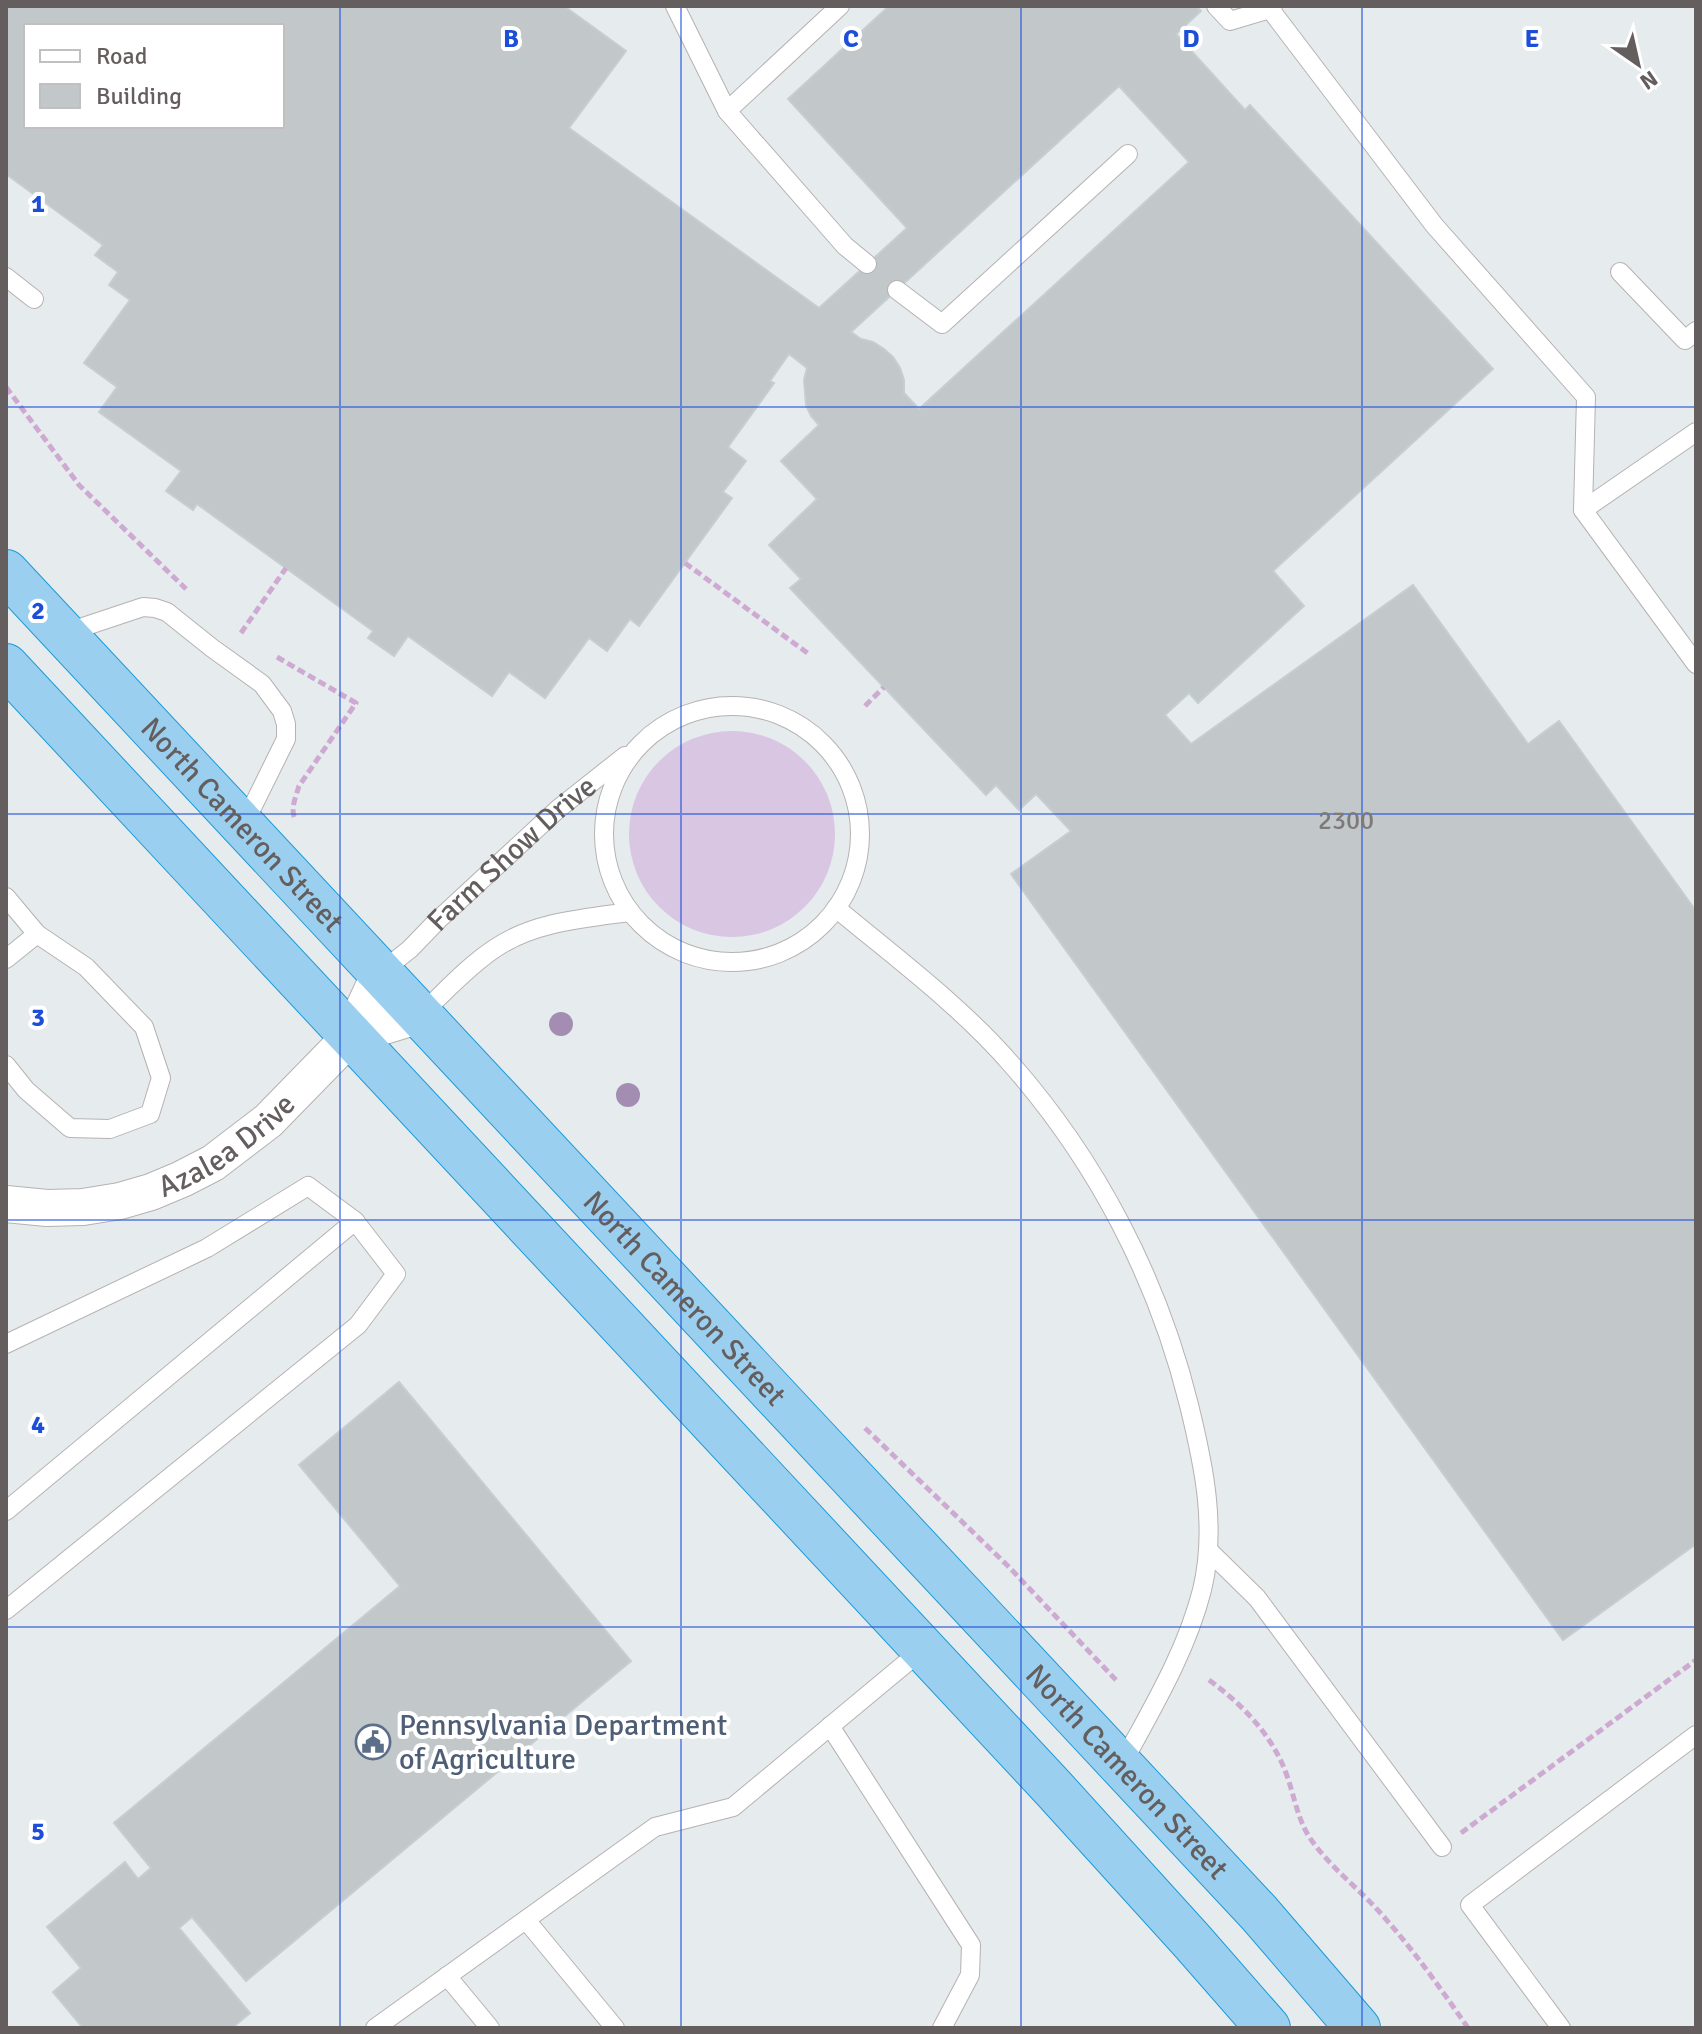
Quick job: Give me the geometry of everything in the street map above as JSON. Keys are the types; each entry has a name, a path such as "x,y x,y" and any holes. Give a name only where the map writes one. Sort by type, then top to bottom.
{"highway":[{"name":"North Cameron Street","path":"6,572 1259,1913 1358,2028"},
{"path":"6,666 923,1649 1268,2028"}],"street":[{"name":"Azalea Drive","path":"6,1204 47,1208 83,1207 120,1201 151,1192 213,1163 268,1121 351,1036 380,973"},
{"name":"Farm Show Drive","path":"351,1036 420,1015"}],"lane":[{"path":"675,6 727,111 845,246 867,264"},
{"path":"727,111 840,6"},
{"path":"1216,6 1230,21 1272,8 1434,225 1586,397 1583,510 1696,664"},
{"path":"897,290 942,324 1128,154"},
{"path":"1620,272 1685,340 1696,331"},
{"path":"6,277 34,299"},
{"path":"1583,510 1696,432"},
{"path":"63,633 143,607 155,608 167,612 262,684 282,711 286,739 243,826"},
{"path":"718,706 745,706 796,722 818,738 836,757 849,780 858,806 861,833 858,859 850,884 836,908 819,928 797,943 773,955 747,961 720,961 693,956 669,945 630,912 607,862 604,835 607,808 615,783 628,760 646,739 668,723 692,712 718,706"},
{"name":"Farm Show Drive","path":"380,973 410,949 558,809 646,739"},
{"path":"6,897 37,934 86,967 144,1027 161,1078 150,1114 110,1129 70,1128 26,1090 6,1065"},
{"path":"836,908 960,1012 1011,1063 1055,1117 1097,1179 1131,1243 1163,1316 1200,1448 1209,1510 1208,1550 1202,1590 1174,1666 1121,1766"},
{"name":"Farm Show Drive","path":"420,1015 479,960 513,937 534,929 630,912"},
{"path":"6,959 37,934"},
{"path":"6,1344 207,1248 308,1186 355,1221 396,1274 358,1325 6,1610"},
{"path":"6,1511 355,1221"},
{"path":"1208,1550 1257,1598 1442,1847"},
{"path":"375,2028 655,1827 733,1807 923,1649"},
{"path":"830,1726 971,1945 970,1975 942,2028"},
{"path":"1561,2028 1470,1905 1696,1735"},
{"path":"526,1920 615,2028"},
{"path":"447,1976 490,2028"}],"path":[{"path":"6,387 79,485 196,599"},
{"path":"685,563 810,655"},
{"path":"230,625 241,633 286,568"},
{"path":"267,651 356,703 299,786 292,814 296,822"},
{"path":"865,706 884,687"},
{"path":"1442,1847 1696,1660"},
{"path":"1209,1680 1247,1713 1279,1757 1309,1838 1414,1952 1468,2028"}],"shaded area":[{"path":"732,731 771,739 805,761 827,795 835,834 827,873 805,907 771,929 732,937 693,929 659,907 637,873 629,834 637,795 659,761 693,739"}],"building":[{"path":"6,6 564,6 626,51 569,128 819,308 907,228 788,99 889,6 1196,6 1201,11 1176,34 1245,110 1250,105 1493,369 1273,571 1304,606 1198,703 1189,693 1165,715 1191,744 1413,585 1528,744 1559,721 1696,911 1696,1544 1563,1640 1011,874 1071,831 1036,794 1019,810 996,785 986,795 790,588 801,579 769,545 817,499 781,461 819,425 806,405 804,380 807,368 789,354 770,381 774,383 728,447 746,461 723,492 732,498 639,626 630,619 607,651 589,638 545,698 509,672 492,696 408,636 394,656 368,638 373,631 197,504 193,510 166,491 181,471 99,412 117,387 84,363 130,300 109,285 118,272 95,255 103,245 6,174","holes":["1119,86 1189,162 919,409 904,393 904,380 893,357 873,342 851,332"]},
{"name":"Pennsylvania Department of Agriculture","path":"399,1382 631,1661 246,1981 192,1917 179,1928 250,2013 232,2028 83,2028 53,1992 81,1968 47,1927 125,1862 138,1879 151,1868 114,1823 400,1586 299,1465"}],"place":[{"name":"Pennsylvania Department of Agriculture","path":"373,1742"}]}
